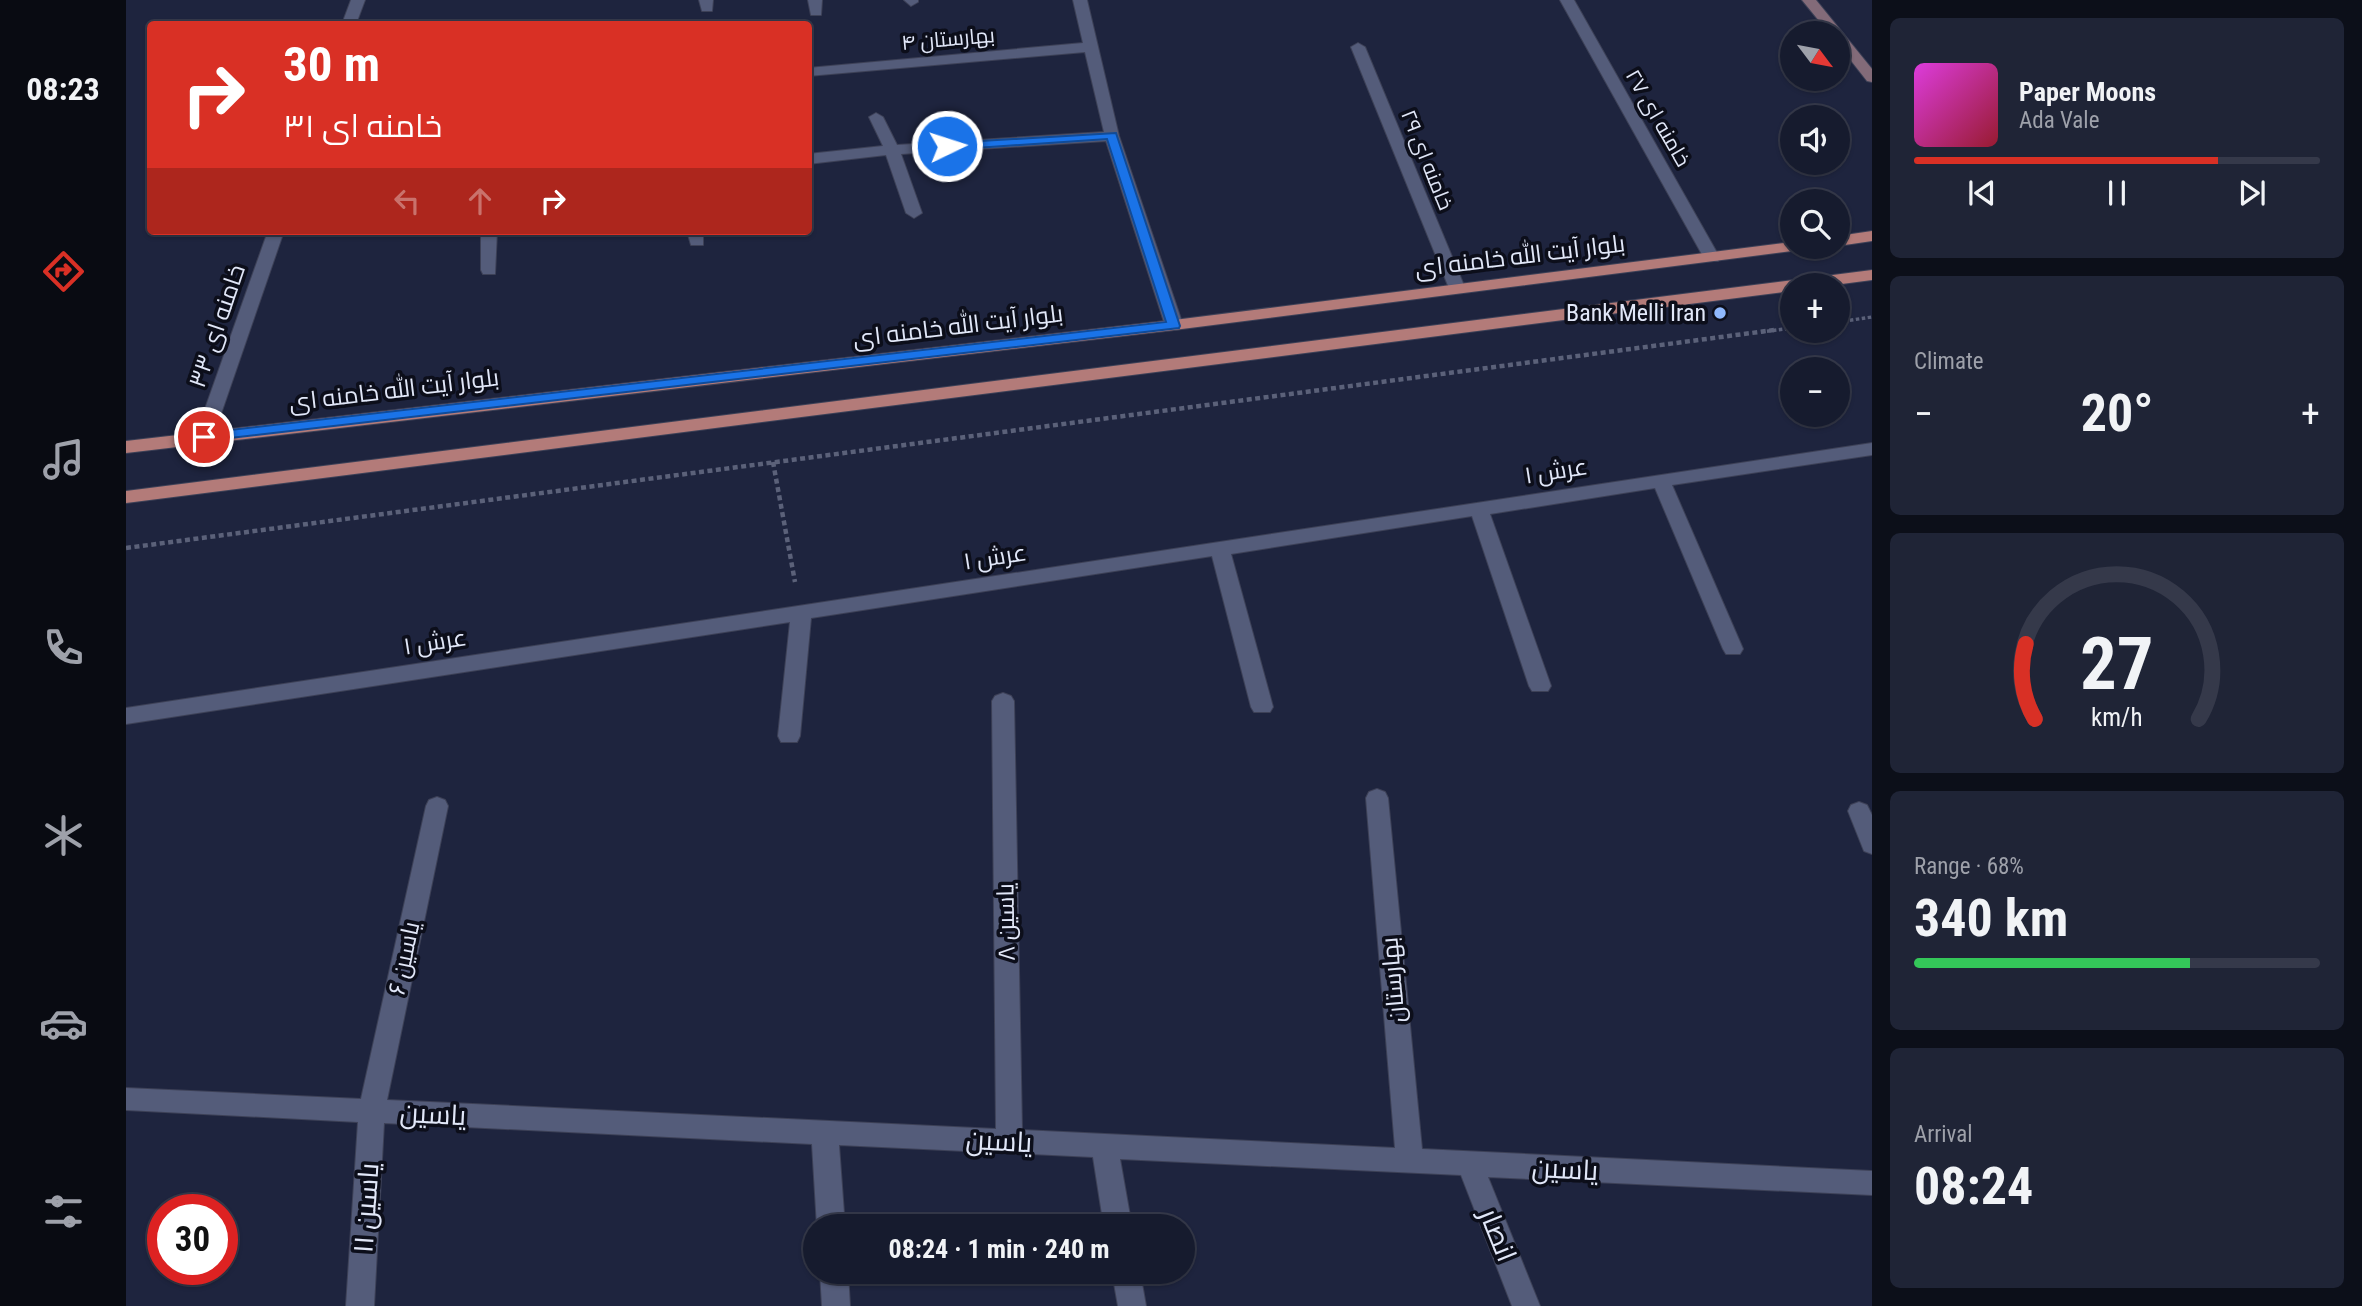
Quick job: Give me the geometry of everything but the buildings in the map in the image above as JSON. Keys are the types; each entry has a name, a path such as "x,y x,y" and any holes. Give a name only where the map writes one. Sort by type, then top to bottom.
{"main road":[{"path":"1850,239 1872,236"},
{"name":"بلوار آیت الله خامنه ای","path":"126,447 1174,326 1780,249"},
{"path":"1850,278 1872,275"},
{"path":"126,498 1780,288"}],"street":[{"path":"350,21 358,0"},
{"path":"1080,0 1112,136 1174,326"},
{"name":"خامنه ای ۲۷","path":"1567,0 1713,258"},
{"path":"1809,0 1826,21"},
{"name":"بهارستان ۴","path":"812,72 1091,47"},
{"name":"خامنه ای ۲۹","path":"1358,47 1457,288"},
{"path":"1850,50 1872,78"},
{"path":"876,117 892,149 914,213"},
{"path":"812,159 892,149 1112,136"},
{"name":"خامنه ای ۳۳","path":"204,437 275,235"},
{"path":"489,235 489,270"},
{"name":"عرش ۱","path":"126,716 1872,449"},
{"path":"1661,481 1733,649"},
{"path":"1479,509 1540,686"},
{"path":"1220,548 1262,707"},
{"path":"789,736 801,613"},
{"name":"یاسین ۸","path":"1003,701 1009,1142"},
{"name":"بهارستان","path":"1377,798 1410,1161"},
{"name":"یاسین ۶","path":"372,1111 437,806"},
{"path":"1859,811 1872,845"},
{"name":"یاسین","path":"126,1099 1872,1184"},
{"name":"یاسین ۱۱","path":"360,1306 372,1111"},
{"path":"825,1133 830,1214"},
{"path":"1104,1146 1116,1214"},
{"name":"انصار","path":"1470,1164 1526,1306"},
{"path":"835,1284 836,1306"},
{"path":"1128,1284 1132,1306"}],"path":[{"path":"1850,320 1872,317"},
{"path":"126,548 1780,330"},
{"path":"774,462 801,613"}],"place":[{"name":"Bank Melli Iran","path":"1720,313"}],"route":[{"path":"204,437 1174,326 1112,136 947,146"}]}
